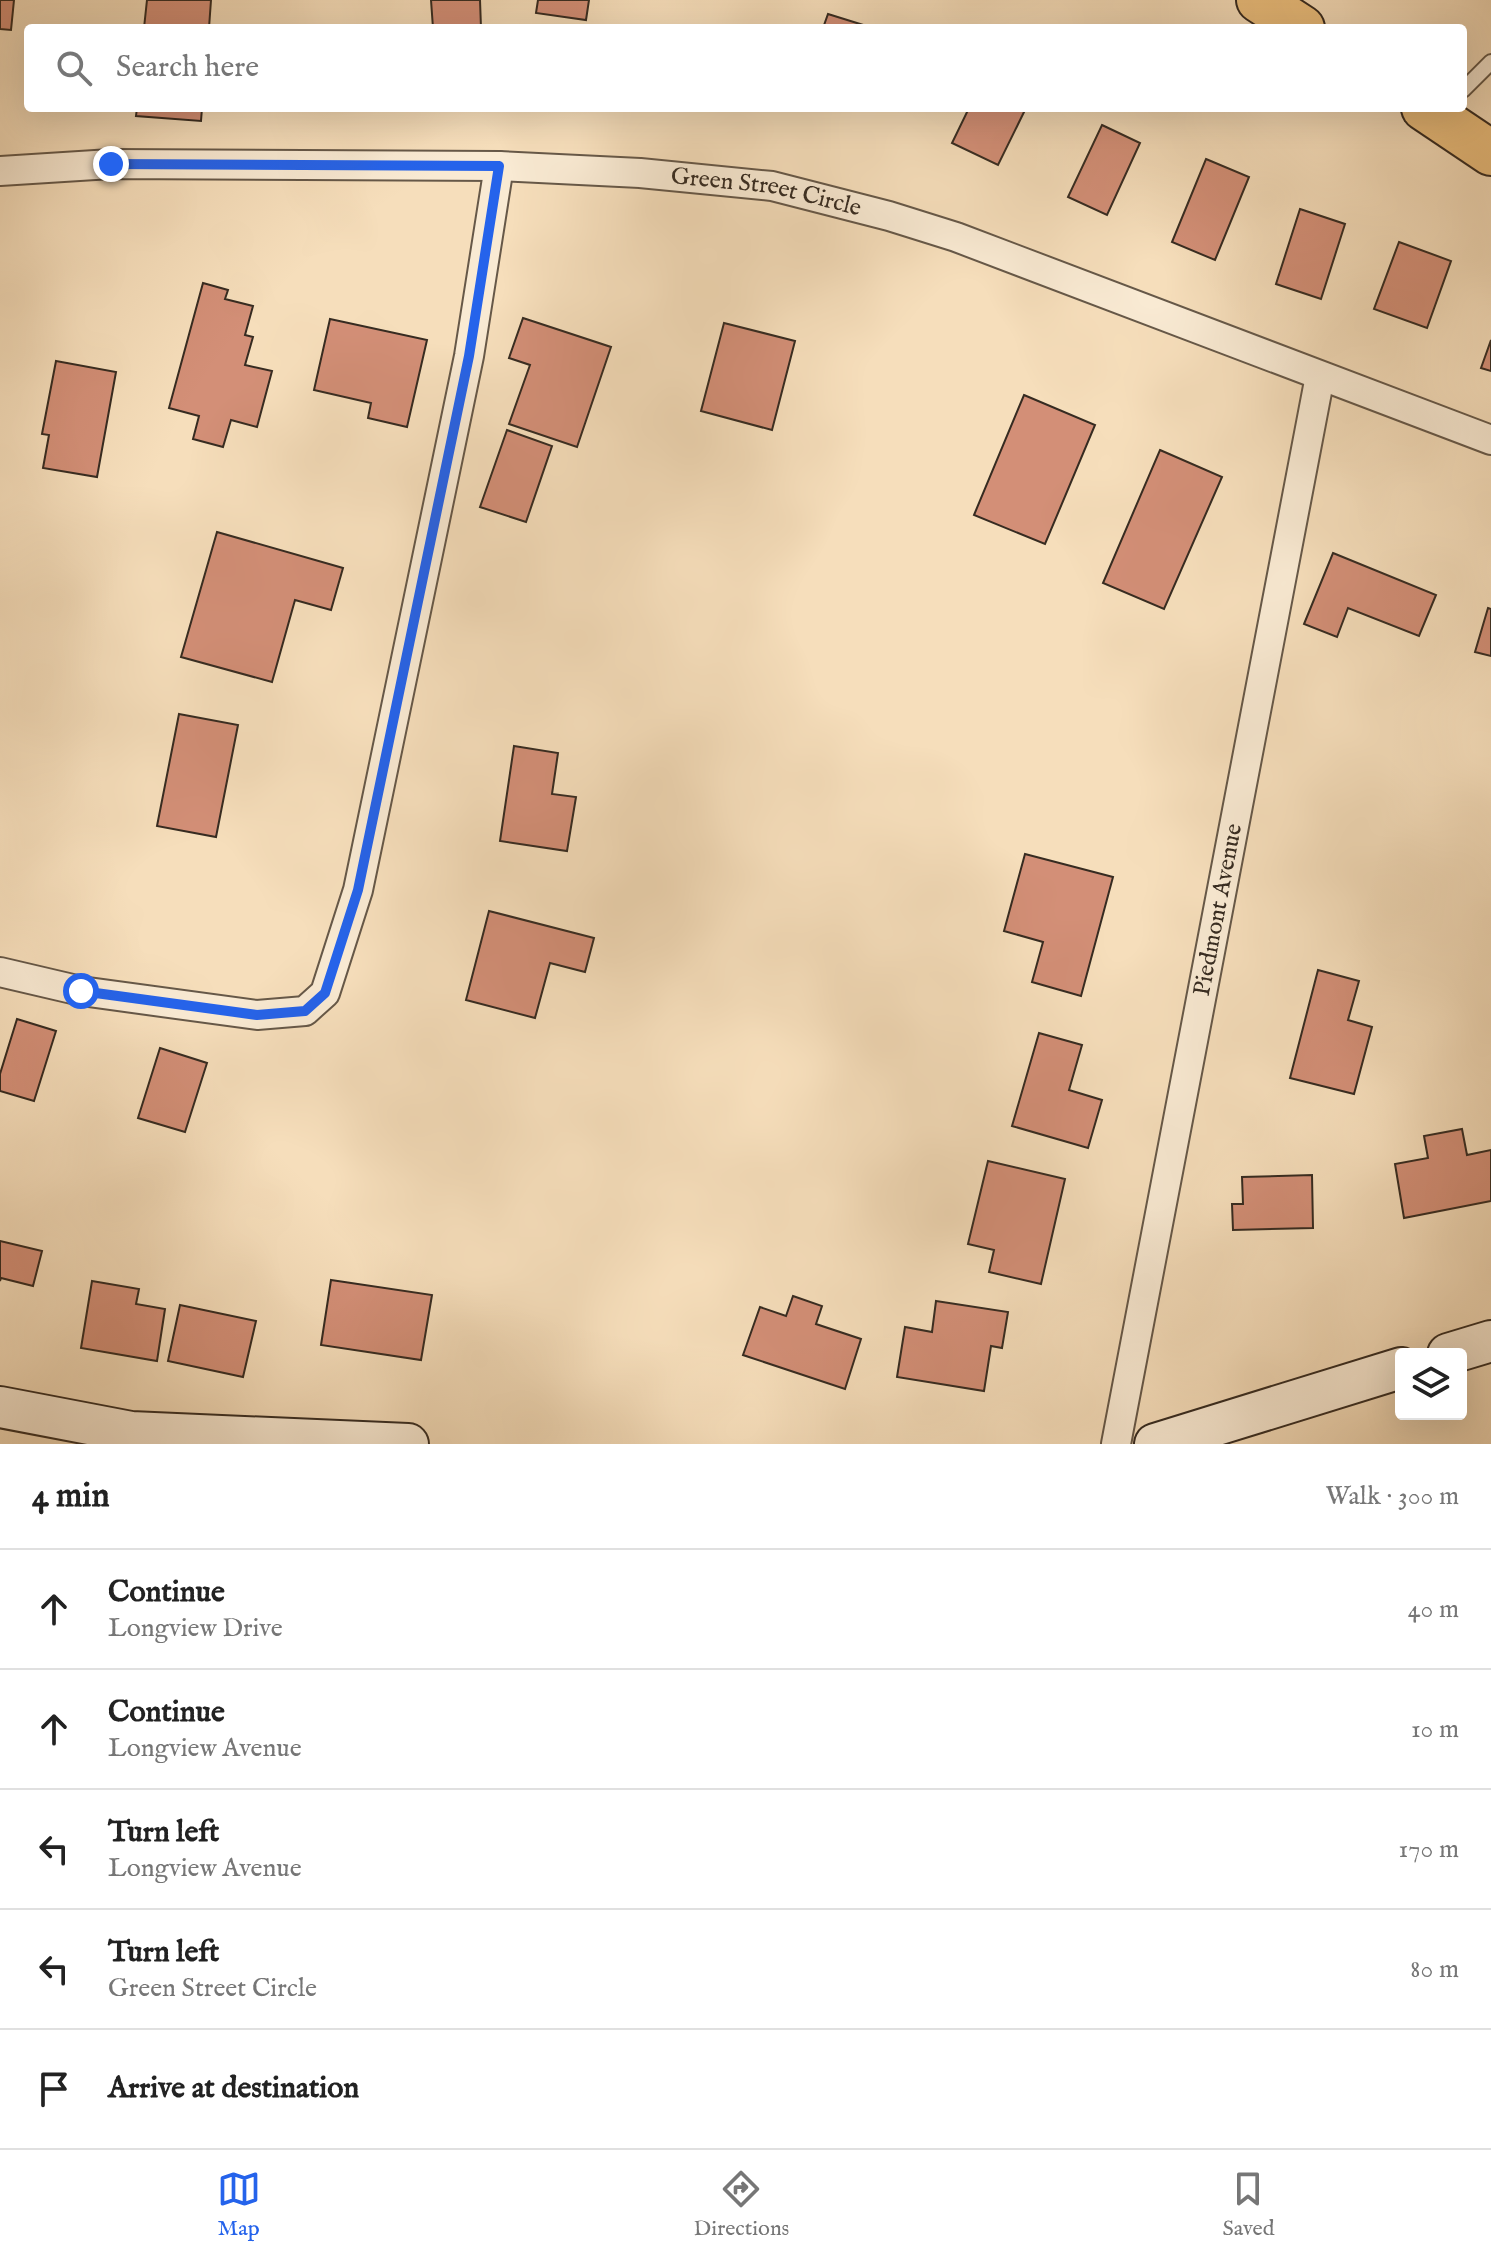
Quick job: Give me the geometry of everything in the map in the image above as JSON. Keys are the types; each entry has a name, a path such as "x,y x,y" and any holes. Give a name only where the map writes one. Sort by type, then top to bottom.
{"highway":[{"path":"1259,0 1296,24"},
{"path":"1449,112 1491,153"}],"street":[{"name":"Green Street Circle","path":"0,171 111,164 499,166 640,173 772,186 956,237 1491,440"},
{"path":"0,972 81,991 257,1015 305,1011 325,993 358,890 469,356 499,166"},
{"name":"Piedmont Avenue","path":"1116,1444 1320,376"},
{"path":"1467,1348 1491,1341"},
{"path":"1155,1444 1395,1370"},
{"path":"0,1407 129,1438 408,1444"}],"lane":[{"path":"1467,83 1491,62"}],"building":[{"path":"0,0 14,0 11,30 0,29"},
{"path":"147,0 211,0 209,24 144,24"},
{"path":"431,0 480,0 481,24 433,24"},
{"path":"538,0 589,0 586,20 536,13"},
{"path":"828,14 860,24 824,24"},
{"path":"136,112 202,112 201,121 136,116"},
{"path":"967,112 1024,112 998,165 952,143"},
{"path":"1102,125 1140,143 1107,215 1068,197"},
{"path":"1206,159 1249,177 1215,260 1172,242"},
{"path":"1300,209 1345,224 1321,299 1276,284"},
{"path":"1399,242 1451,261 1427,328 1374,309"},
{"path":"203,283 228,290 225,299 253,306 245,335 253,337 245,365 272,371 257,427 231,420 223,447 193,439 199,416 169,408"},
{"path":"523,318 611,347 577,447 509,424 530,365 509,358"},
{"path":"330,319 427,340 407,427 368,418 371,403 314,390"},
{"path":"724,323 795,341 772,430 701,411"},
{"path":"1491,340 1491,371 1481,368"},
{"path":"56,361 116,372 97,477 43,468 49,435 42,434"},
{"path":"1024,395 1095,425 1045,544 974,515"},
{"path":"507,430 552,446 526,522 480,507"},
{"path":"1160,450 1222,477 1164,609 1103,583"},
{"path":"217,532 343,568 331,610 295,600 272,682 181,657"},
{"path":"1333,553 1436,595 1419,636 1348,608 1337,637 1304,624"},
{"path":"1488,608 1491,609 1491,656 1475,652"},
{"path":"179,714 238,725 216,837 157,826"},
{"path":"514,746 558,753 552,794 576,797 567,851 500,841"},
{"path":"1025,854 1113,877 1081,996 1032,982 1043,942 1004,931"},
{"path":"489,911 594,938 585,972 550,963 535,1018 466,1000"},
{"path":"1318,970 1359,981 1348,1020 1372,1027 1354,1094 1290,1078"},
{"path":"17,1019 56,1031 34,1101 0,1091 0,1074"},
{"path":"1039,1033 1082,1045 1069,1090 1102,1100 1088,1148 1012,1126"},
{"path":"160,1048 207,1063 185,1132 138,1118"},
{"path":"1462,1129 1467,1155 1491,1150 1491,1201 1404,1218 1395,1164 1428,1158 1424,1136"},
{"path":"988,1161 1065,1179 1041,1284 989,1272 994,1250 968,1244"},
{"path":"1312,1175 1313,1228 1233,1230 1232,1204 1243,1204 1242,1177"},
{"path":"0,1241 42,1251 33,1286 1,1278 0,1281"},
{"path":"331,1280 432,1295 421,1360 321,1345"},
{"path":"92,1281 139,1289 136,1304 165,1309 157,1361 81,1348"},
{"path":"793,1296 822,1306 816,1324 861,1339 845,1389 743,1355 760,1307 786,1316"},
{"path":"936,1301 1008,1312 1002,1348 991,1346 984,1391 897,1377 905,1327 932,1332"},
{"path":"180,1305 256,1321 243,1377 168,1361"}],"route":[{"path":"81,991 257,1015 305,1011 325,993 358,890 469,356 499,166 111,164"}]}
